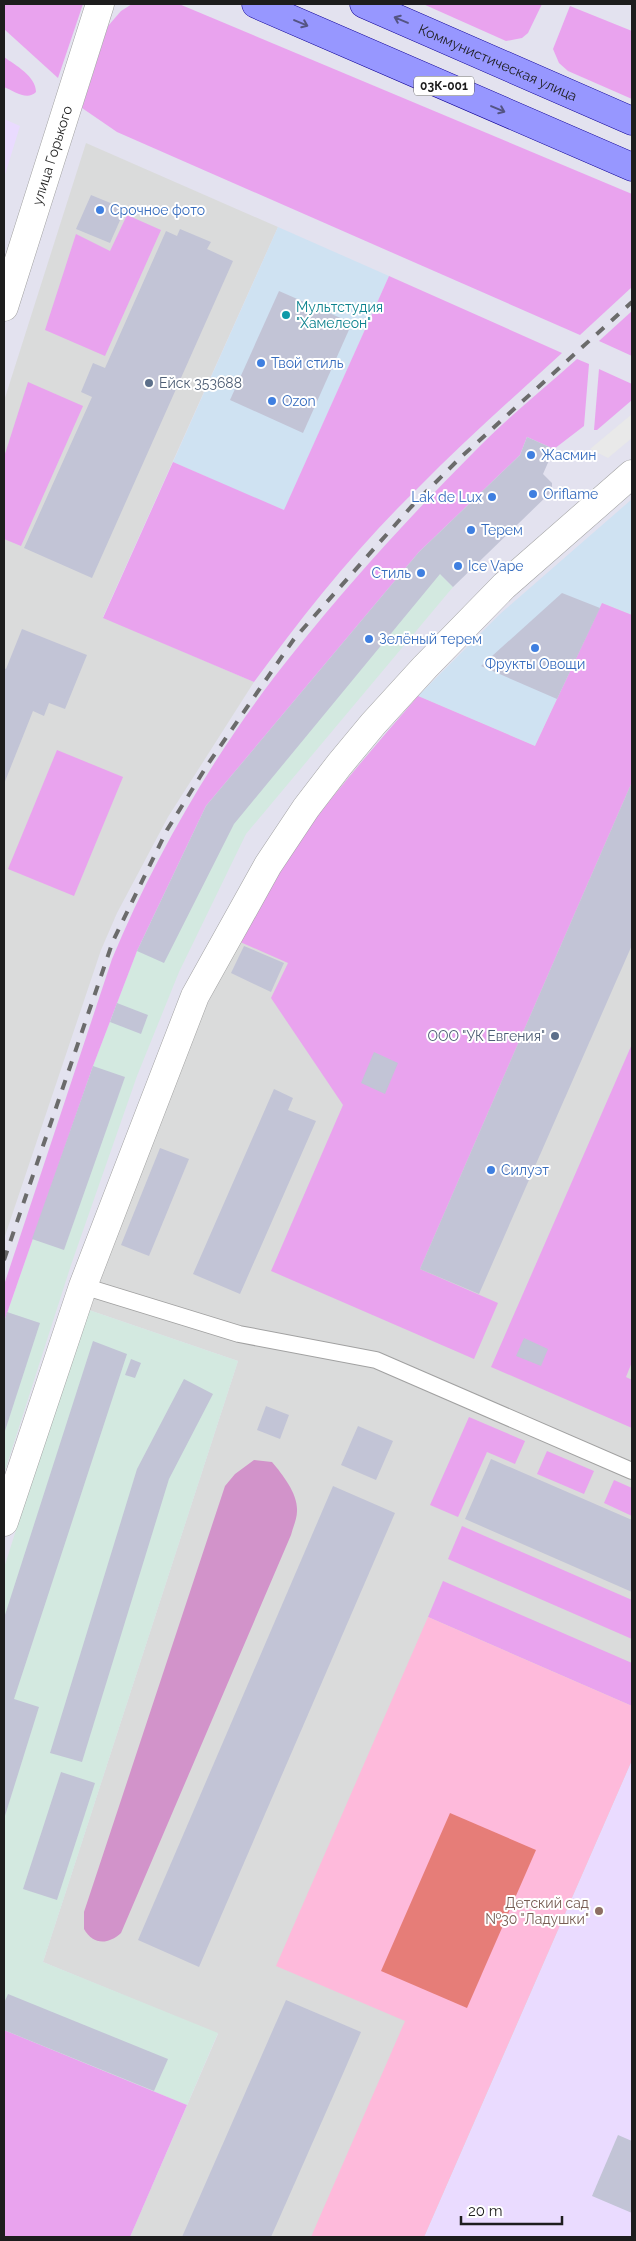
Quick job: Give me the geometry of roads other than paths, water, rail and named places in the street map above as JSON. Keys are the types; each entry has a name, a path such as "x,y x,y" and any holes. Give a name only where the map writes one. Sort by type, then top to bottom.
{"main road":[{"name":"03К-001","path":"256,4 632,167"},
{"name":"Коммунистическая улица","path":"364,4 632,121"}],"street":[{"name":"улица Горького","path":"4,307 100,4"},
{"path":"4,1522 83,1286 195,996 244,905 278,848 339,765 431,660 504,586 632,474"}],"lane":[{"path":"83,1286 239,1334 376,1360 632,1471"}],"railway":[{"path":"4,1260 113,941 167,830 208,764 294,639 411,507 460,458 632,302"}],"place":[{"name":"Срочное фото","path":"100,210"},
{"name":"Мультстудия \"Хамелеон\"","path":"286,315"},
{"name":"Твой стиль","path":"261,363"},
{"name":"Ейск 353688","path":"149,383"},
{"name":"Ozon","path":"272,401"},
{"name":"Жасмин","path":"531,455"},
{"name":"Oriflame","path":"533,494"},
{"name":"Lak de Lux","path":"492,497"},
{"name":"Терем","path":"471,530"},
{"name":"Ice Vape","path":"458,566"},
{"name":"Стиль","path":"421,573"},
{"name":"Зелёный терем","path":"369,639"},
{"name":"Фрукты Овощи","path":"535,648"},
{"name":"ООО \"УК Евгения\"","path":"555,1036"},
{"name":"Силуэт","path":"491,1170"},
{"name":"Детский сад №30 \"Ладушки\"","path":"599,1911"}]}
